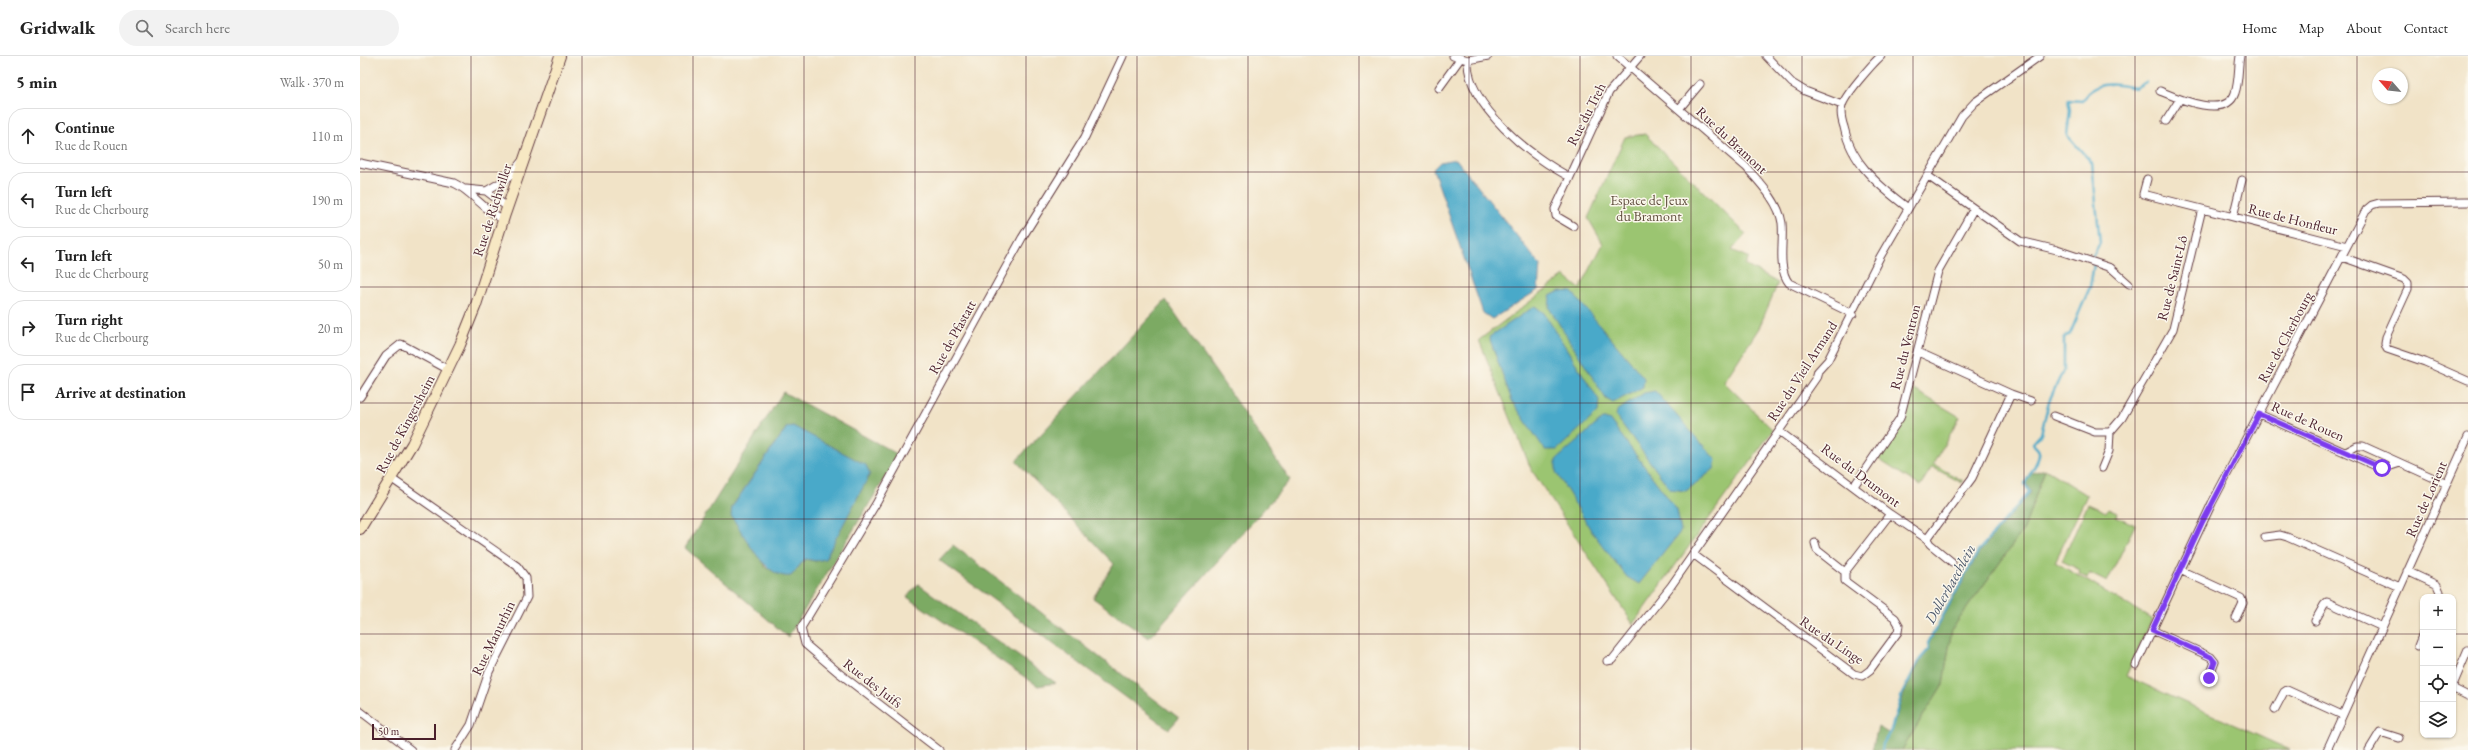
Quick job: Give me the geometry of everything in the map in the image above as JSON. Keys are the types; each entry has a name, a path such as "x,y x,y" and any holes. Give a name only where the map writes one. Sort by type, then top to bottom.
{"main road":[{"name":"Rue de Richwiller","path":"448,372 476,305 507,207 560,56"},
{"name":"Rue de Kingersheim","path":"360,528 392,479 448,372"}],"street":[{"name":"Rue de Pfastatt","path":"800,628 877,502 988,298 1085,137 1122,56"},
{"path":"1439,88 1456,57 1468,60 1488,56"},
{"name":"Rue du Bramont","path":"1618,56 1746,167 1767,192 1782,222 1784,276 1789,283 1853,314"},
{"path":"1631,66 1640,56"},
{"path":"1766,56 1798,87 1842,105"},
{"path":"1882,56 1871,65 1842,105 1847,143 1854,157 1867,172 1908,208"},
{"name":"Rue du Vieil Armand","path":"1607,661 1612,660 1622,650 1693,554 1816,378 1824,363 1828,360 1853,314 1880,257 1962,116 1975,102 2040,56"},
{"path":"2160,91 2180,99 2210,107 2225,104 2235,93 2240,56"},
{"path":"1468,60 1467,71 1478,94 1492,114 1518,143 1558,172 1570,177"},
{"name":"Rue du Treh","path":"1573,226 1556,216 1555,210 1609,92 1631,66"},
{"name":"Rue du Bramont","path":"1680,109 1700,84"},
{"path":"2166,121 2180,99"},
{"path":"486,191 508,178 524,159"},
{"path":"360,163 414,173 454,183 465,189 490,212 503,219"},
{"path":"1928,176 1973,210 2020,241 2057,250 2111,268 2129,284"},
{"name":"Rue de Honfleur","path":"2147,179 2143,194 2347,246"},
{"name":"Rue de Honfleur","path":"2233,217 2242,180"},
{"path":"465,189 486,191 507,207"},
{"name":"Rue de Cherbourg","path":"2136,664 2180,570 2259,414 2366,210 2375,203 2468,202"},
{"name":"Rue de Saint-Lô","path":"2110,432 2122,418 2173,329 2202,209"},
{"name":"Rue du Ventron","path":"1854,486 1896,426 1918,352 1938,271 1973,210"},
{"path":"2342,257 2407,281 2408,289 2386,337 2386,347 2392,352 2425,362 2468,381"},
{"path":"360,397 386,356 402,344 448,372"},
{"path":"1918,352 2030,402"},
{"path":"1928,539 1972,478 2011,394"},
{"name":"Rue de Rouen","path":"2259,414 2382,468 2400,463"},
{"path":"2054,416 2094,432 2110,432 2109,451 2102,468"},
{"name":"Rue du Drumont","path":"1779,431 1890,514 1928,539 1930,544 1952,562"},
{"name":"Rue de Lorient","path":"2327,750 2468,437"},
{"name":"Rue de Rouen","path":"2346,452 2357,446 2364,446 2447,484"},
{"name":"Rue Manurhin","path":"392,479 517,566 526,578 527,597 489,672 470,725 454,750"},
{"path":"1846,572 1890,514"},
{"path":"2265,537 2280,535 2287,537 2400,587"},
{"name":"Rue du Linge","path":"1693,554 1854,674 1862,676 1870,670 1898,632 1899,625 1895,618 1846,580 1846,572 1817,550 1815,543"},
{"path":"2180,570 2241,598 2243,603 2236,618"},
{"path":"2407,571 2438,585 2440,594"},
{"path":"2315,621 2327,602 2382,628"},
{"name":"Rue des Juifs","path":"800,628 805,644 839,674 939,750"},
{"path":"2152,630 2211,657 2215,662 2209,678"},
{"path":"2418,646 2420,641"},
{"path":"2468,650 2453,685 2454,689 2468,696"},
{"path":"2276,709 2284,692 2287,690 2342,715"},
{"path":"360,711 411,750"},
{"path":"2369,750 2380,732 2399,738"}],"green space":[{"name":"Espace de Jeux du Bramont","path":"1645,134 1746,234 1732,250 1749,258 1745,265 1778,283 1759,328 1724,382 1773,430 1633,624 1531,469 1479,340 1564,276 1580,289 1603,244 1588,218 1625,137"},
{"path":"1166,300 1290,480 1149,638 1093,598 1114,564 1016,461"},
{"path":"1913,389 1960,417 1933,464 1963,481 1962,483 1932,467 1920,486 1878,459 1904,422"},
{"path":"783,392 899,455 788,637 685,548","holes":["793,426 816,561 805,559 791,576 766,568 732,507 787,427"]},
{"path":"2045,469 2087,495 2055,562 2152,619 2126,676 2290,750 1902,750 1943,684 1952,629 2024,529"},
{"path":"2045,469 2024,529 1952,629 1943,684 1902,750 1872,750 1878,727 1890,734 1904,694 1920,661 1930,649 1929,643 1980,551 2031,492 2026,483 2029,474"},
{"path":"2088,504 2106,512 2108,509 2117,513 2116,516 2135,525 2107,582 2089,573 2087,578 2079,574 2080,570 2062,561"},
{"path":"953,545 1179,718 1169,729 939,560"},
{"path":"918,584 1056,683 1038,686 907,597"}],"water":[{"path":"1456,159 1540,265 1538,290 1492,319 1483,313 1433,169 1440,162"},
{"path":"1560,291 1572,292 1644,378 1643,387 1613,403 1606,399 1549,308 1550,296"},
{"path":"1535,306 1544,313 1599,400 1598,412 1557,450 1545,450 1512,401 1489,337"},
{"path":"1655,391 1716,460 1714,469 1686,491 1670,489 1616,416 1617,411 1644,393"},
{"path":"1602,419 1609,419 1677,510 1681,531 1639,584 1627,577 1592,532 1556,472 1556,460"},
{"path":"793,426 866,465 870,474 825,559 816,561 805,559 791,576 782,575 773,571 764,564 756,555 731,516 732,507 787,427"}],"waterway":[{"name":"Dollerbaechlein","path":"2091,259 2100,243 2092,163 2067,135 2070,110 2068,100 2082,101 2087,94 2098,86 2110,84 2135,88 2146,82"},
{"name":"Dollerbaechlein","path":"1882,750 1883,744 1891,730 1902,694 1919,660 1929,649 1928,643 1979,550 2029,492 2025,484 2039,455 2039,451 2033,443 2041,434 2049,401 2064,369 2064,337 2070,334 2090,287 2094,264"}],"route":[{"path":"2209,678 2215,662 2211,657 2152,630 2203,521 2259,414 2382,468"}]}
